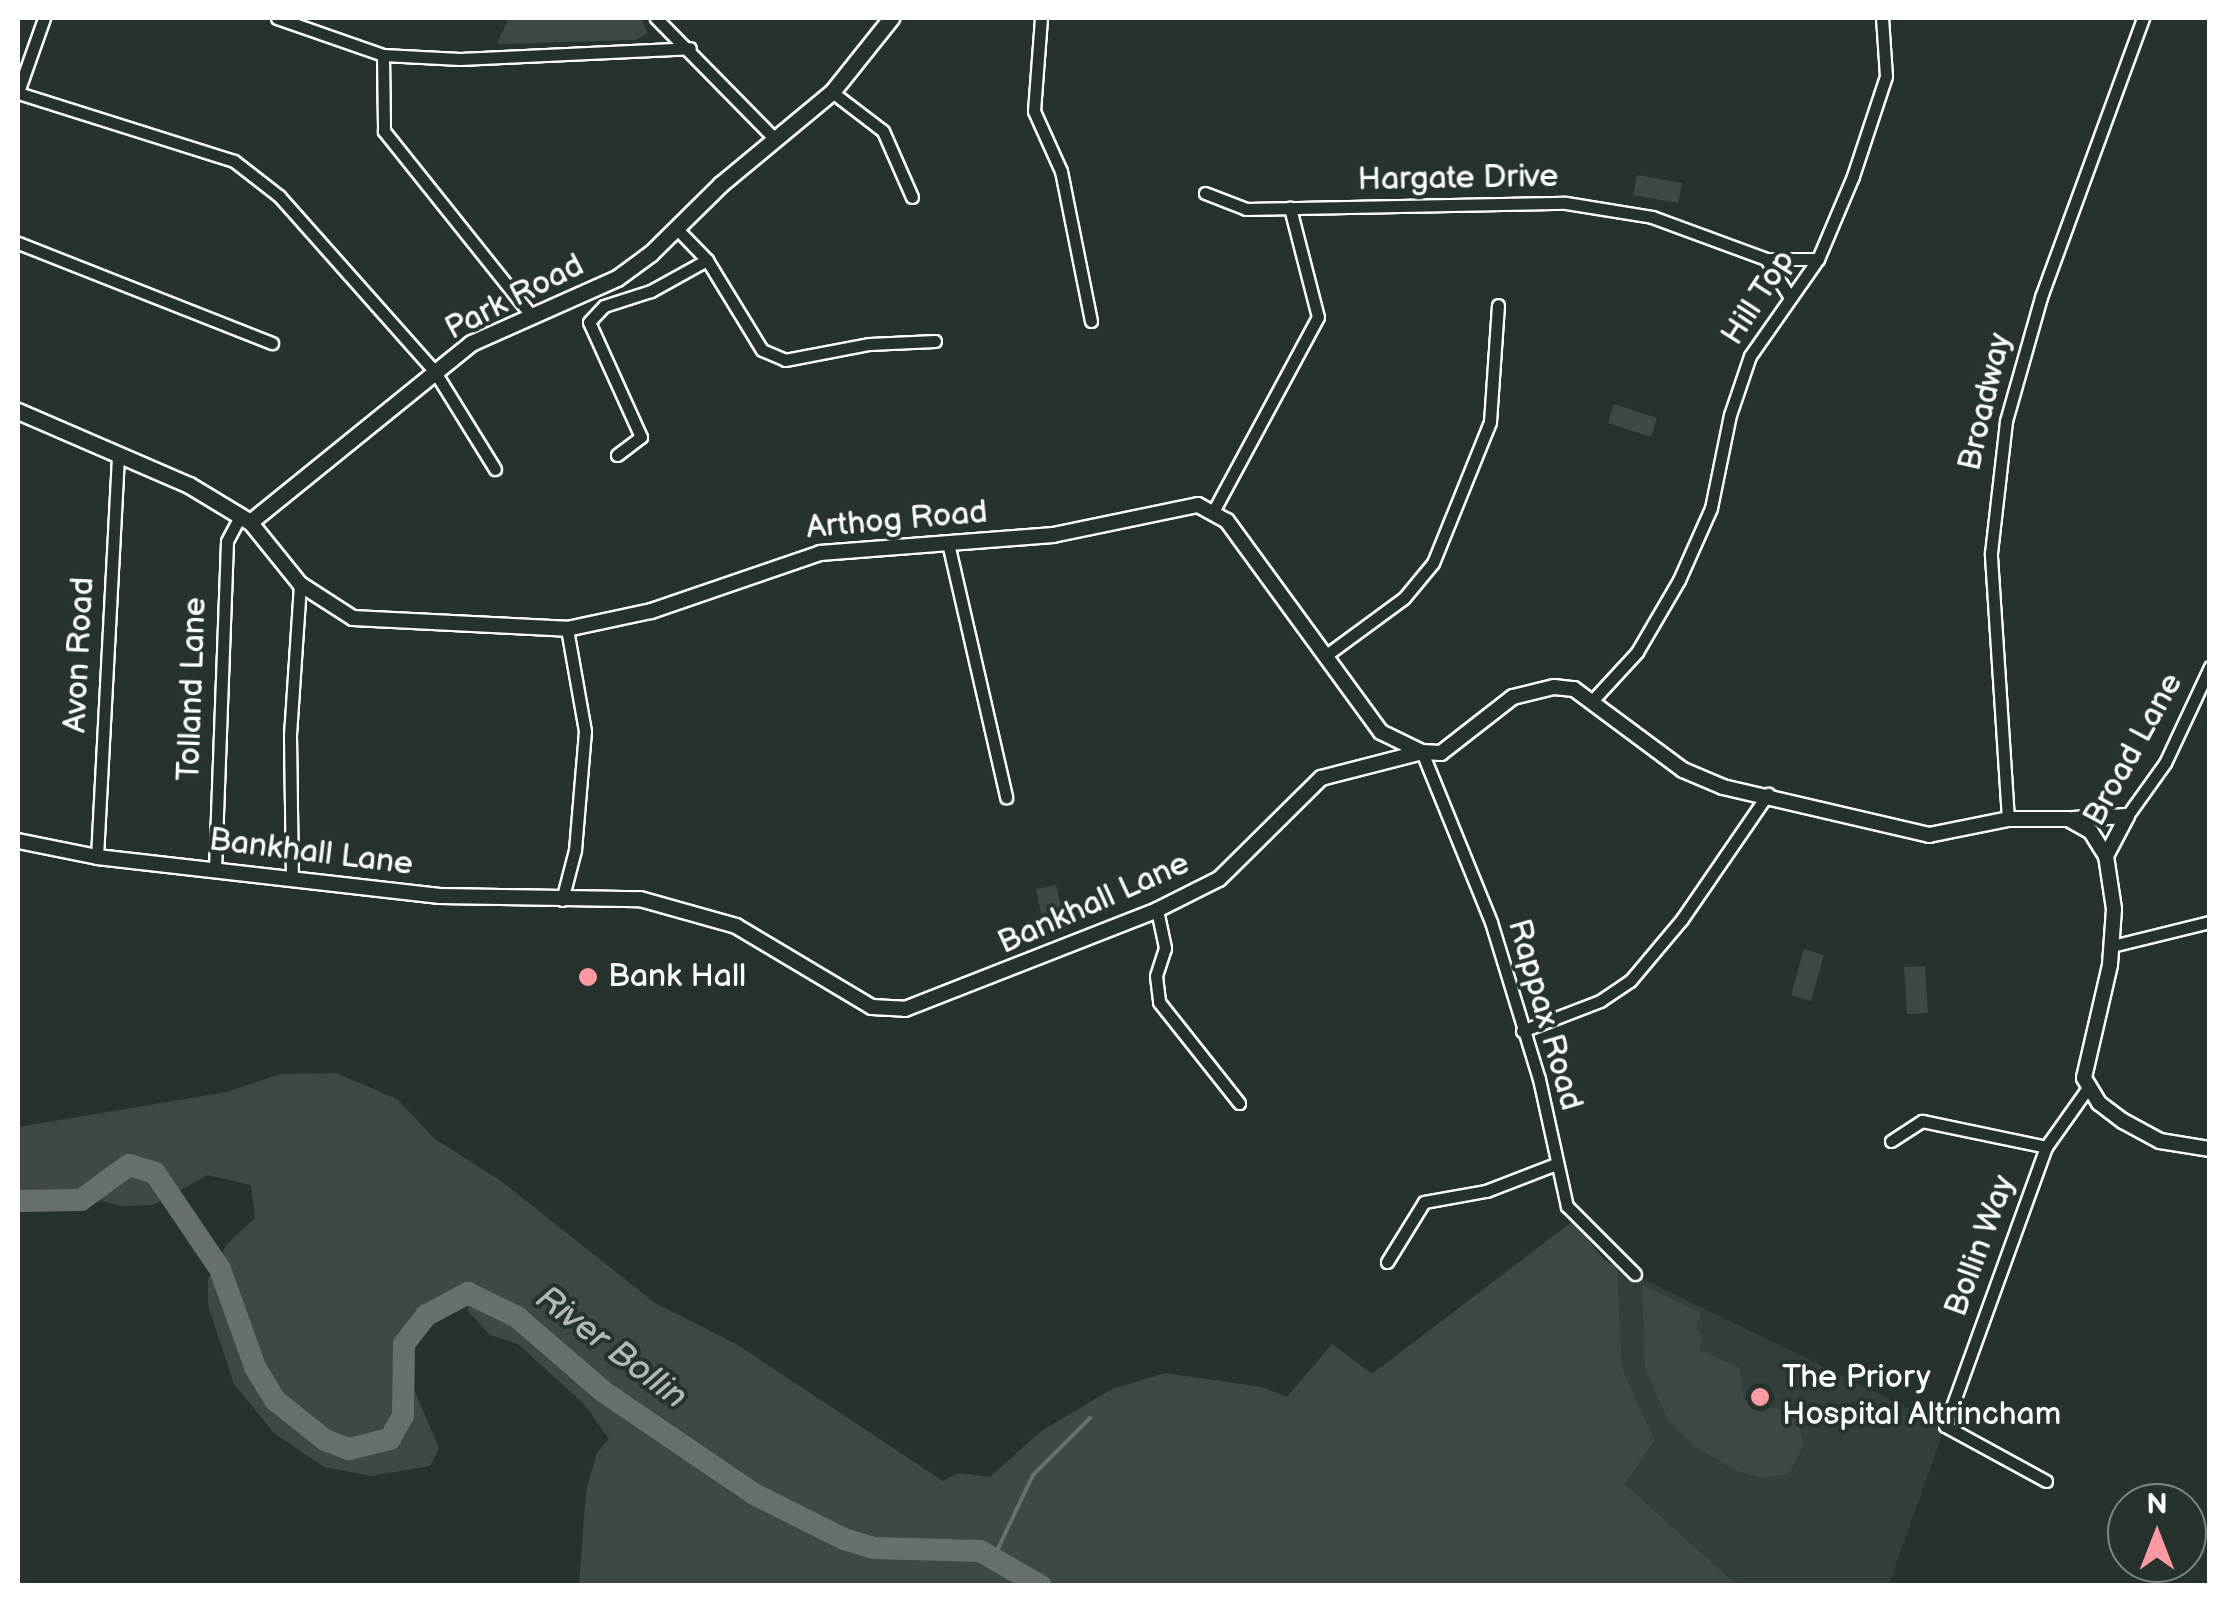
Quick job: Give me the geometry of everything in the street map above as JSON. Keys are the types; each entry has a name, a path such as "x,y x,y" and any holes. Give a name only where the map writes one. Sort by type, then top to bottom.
{"main road":[{"name":"Park Road","path":"245,518 471,343 617,278 832,92 891,18"},
{"path":"18,411 245,518"}],"street":[{"path":"44,18 18,93 234,161 279,196 435,372 495,469"},
{"path":"278,18 383,55 460,59 690,48"},
{"path":"656,18 690,48 776,140"},
{"path":"1041,18 1034,111 1061,171 1092,321"},
{"name":"Hill Top","path":"1592,700 1637,652 1678,580 1711,508 1730,414 1750,356 1818,259 1886,76 1882,18"},
{"name":"Broadway","path":"2008,818 1991,553 1999,458 2009,400 2041,297 2143,18"},
{"path":"383,55 384,132 530,314"},
{"path":"832,92 882,132 912,197"},
{"name":"Hargate Drive","path":"1205,192 1246,209 1566,203 1652,218 1766,259 1818,259"},
{"path":"1290,208 1318,317 1214,510 1382,732 1422,752"},
{"path":"677,229 707,260 762,350 785,360 868,344 935,341"},
{"path":"18,242 272,343"},
{"path":"1766,259 1789,296"},
{"path":"617,455 640,438 590,322 604,306 651,291 707,260"},
{"path":"1325,656 1404,598 1433,563 1490,422 1498,305"},
{"name":"Avon Road","path":"96,857 118,456"},
{"name":"Arthog Road","path":"245,518 300,584 337,612 368,622 567,629 651,611 795,558 1053,535 1198,505 1214,510"},
{"name":"Tolland Lane","path":"215,869 227,541 245,518"},
{"path":"948,543 1006,797"},
{"path":"292,879 290,736 300,584"},
{"path":"562,900 576,850 585,731 567,629"},
{"name":"Broad Lane","path":"2087,1089 2084,1061 2112,946 2106,856 2127,816 2165,762 2210,667"},
{"name":"Bankhall Lane","path":"18,841 96,857 440,896 640,899 690,909 736,926 872,1007 905,1009 1157,910 1219,879 1321,778 1459,746 1513,697 1534,688 1574,689 1684,770 1723,787 1768,794 1880,828 1929,835 2008,818 2127,816"},
{"name":"Rappax Road","path":"1422,752 1491,922 1567,1206 1635,1274"},
{"path":"1522,1031 1600,1001 1630,981 1682,919 1768,794"},
{"path":"2068,819 2091,832 2106,856"},
{"path":"1157,910 1165,948 1156,976 1159,1002 1239,1103"},
{"path":"2112,946 2210,922"},
{"path":"2087,1089 2123,1122 2160,1141 2210,1150"},
{"name":"Bollin Way","path":"2046,1481 1945,1426 2046,1147 2087,1089"},
{"name":"Bollin Way","path":"1891,1141 1910,1124 1935,1122 2046,1147"},
{"path":"1387,1262 1424,1202 1486,1191 1556,1164"}],"shaded area":[{"path":"509,18 641,18 648,33 635,40 497,44"},
{"path":"1637,175 1682,183 1678,203 1633,195"},
{"path":"1614,404 1657,418 1651,437 1608,423"},
{"path":"1056,885 1066,930 1045,934 1036,889"},
{"path":"1804,949 1824,955 1811,1001 1791,995"},
{"path":"1925,966 1928,1013 1907,1014 1904,967"},
{"path":"336,1073 397,1099 435,1139 501,1181 655,1303 738,1345 943,1481 958,1473 990,1477 1040,1432 1112,1389 1165,1373 1262,1387 1287,1397 1332,1344 1372,1374 1573,1221 1604,1260 1617,1266 1622,1368 1655,1440 1625,1484 1737,1585 579,1585 586,1491 597,1453 609,1439 584,1404 518,1344 490,1335 468,1311 468,1294 448,1300 411,1331 402,1362 439,1448 430,1466 371,1476 324,1467 274,1433 234,1384 208,1305 208,1279 227,1244 255,1218 251,1185 208,1175 153,1205 121,1206 72,1193 18,1212 18,1127 227,1092 281,1074"},
{"name":"The Priory Hospital Altrincham","path":"1617,1266 1945,1426 1889,1585 1737,1585 1625,1484 1655,1440 1622,1368"},
{"path":"1642,1285 1701,1313 1695,1329 1703,1336 1700,1350 1740,1368 1744,1400 1797,1414 1803,1446 1789,1474 1760,1478 1737,1471 1692,1445 1669,1421 1645,1370"}],"waterway":[{"name":"River Bollin","path":"18,1201 81,1200 129,1165 155,1173 220,1269 255,1367 275,1400 325,1440 349,1449 390,1439 403,1416 404,1344 427,1315 468,1293 517,1317 604,1392 754,1494 844,1539 874,1548 980,1551 1041,1586"},
{"path":"994,1557 1033,1475 1090,1418"}],"place":[{"name":"Bank Hall","path":"588,977"},
{"name":"The Priory Hospital Altrincham","path":"1760,1397"}]}
